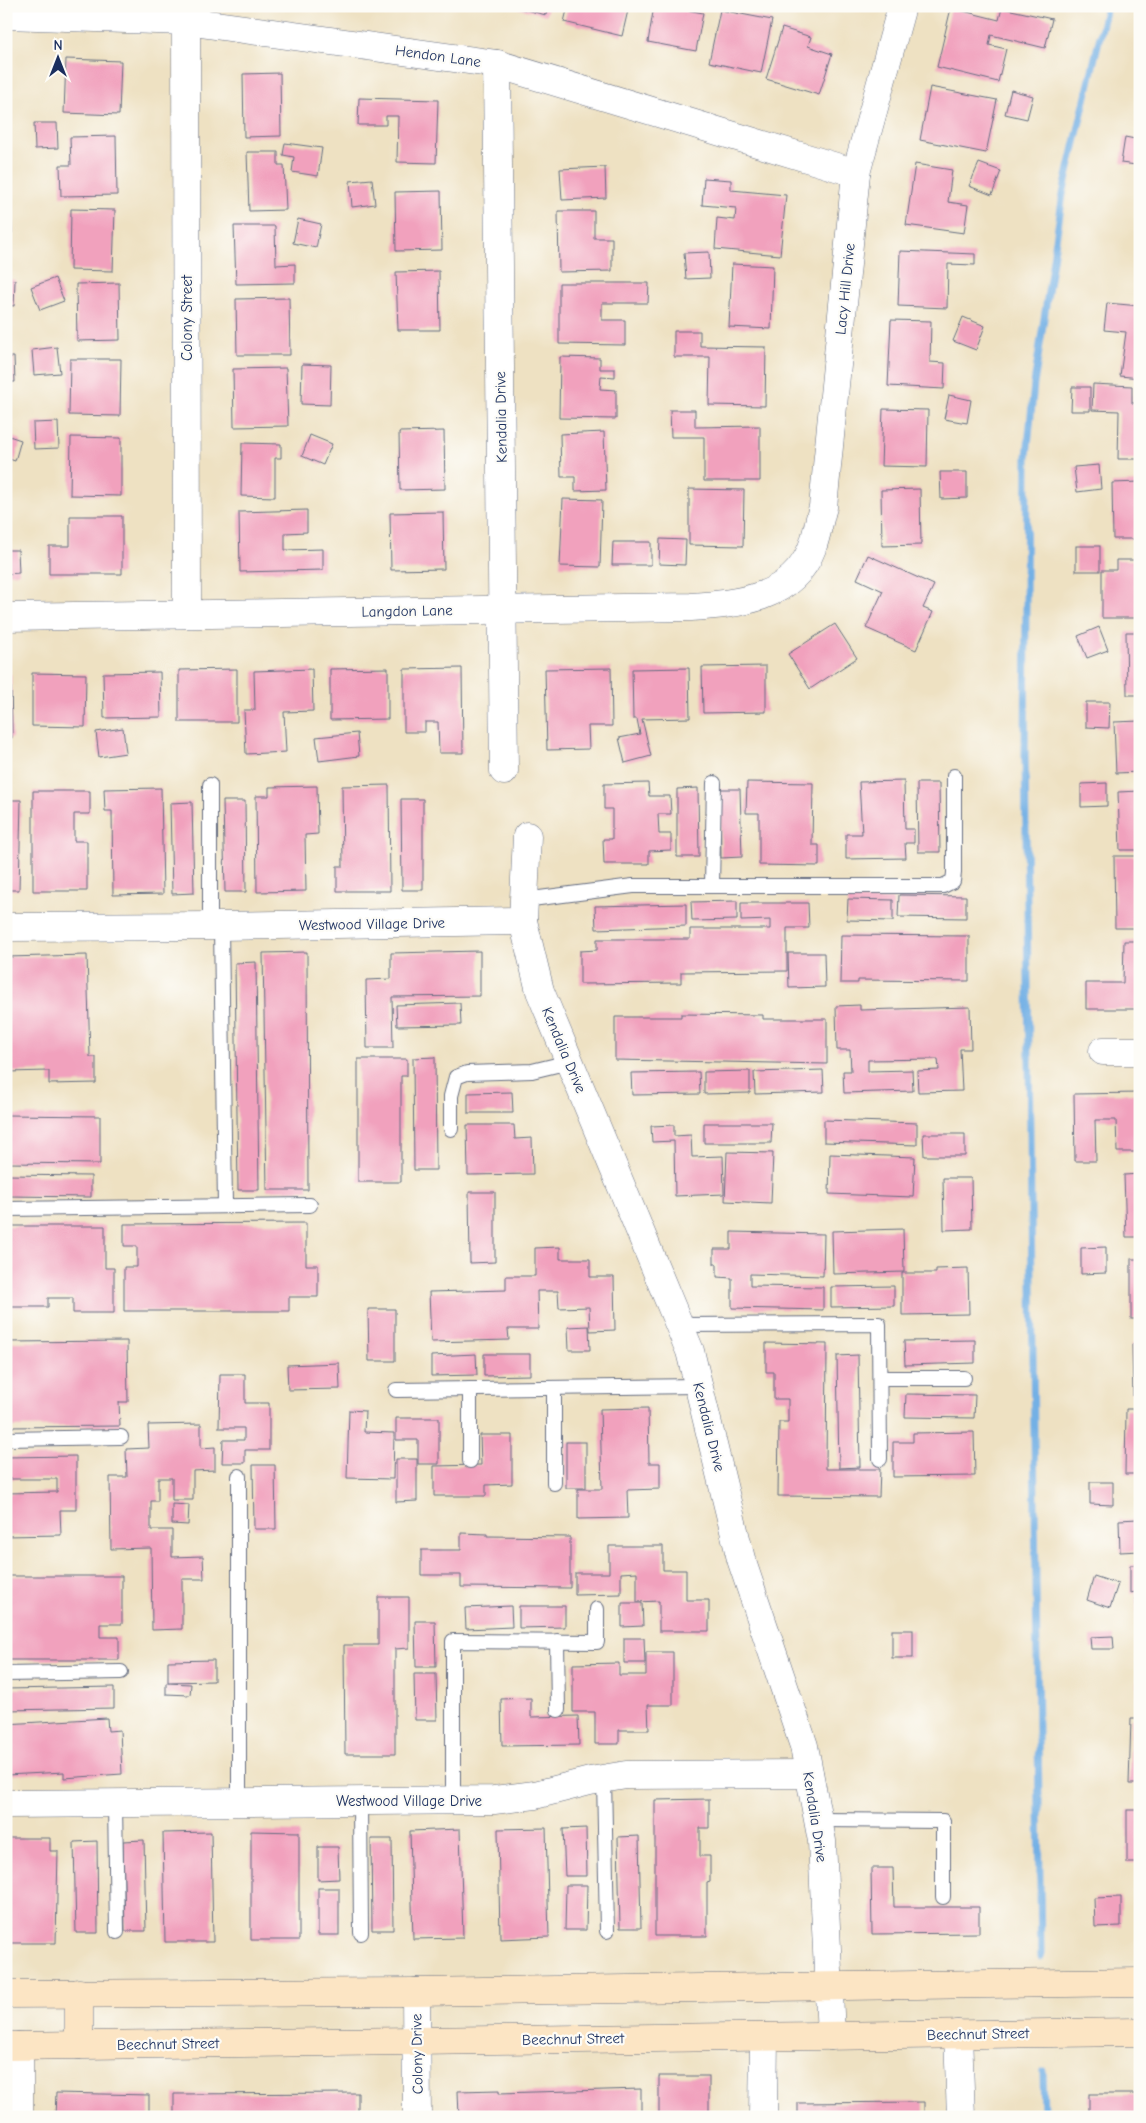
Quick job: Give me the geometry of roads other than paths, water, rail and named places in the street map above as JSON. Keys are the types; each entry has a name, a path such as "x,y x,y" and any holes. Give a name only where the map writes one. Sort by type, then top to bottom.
{"main road":[{"path":"6,1994 416,1992 1140,1982"},
{"path":"80,1993 80,2045"},
{"name":"Beechnut Street","path":"13,2046 1140,2032"}],"street":[{"name":"Lacy Hill Drive","path":"798,571 812,550 823,507 856,173 902,6"},
{"name":"Hendon Lane","path":"6,15 186,21 497,64 856,173"},
{"name":"Colony Street","path":"186,21 187,614"},
{"name":"Kendalia Drive","path":"497,64 504,770"},
{"name":"Langdon Lane","path":"6,617 691,607 729,604 760,597 781,586 798,571"},
{"name":"Kendalia Drive","path":"527,836 523,911 540,991 690,1351 741,1559 804,1746 822,1841 831,2036"},
{"name":"Westwood Village Drive","path":"6,927 215,926 523,911"},
{"path":"1103,1051 1140,1051"},
{"name":"Westwood Village Drive","path":"6,1804 494,1800 535,1795 604,1778 626,1775 809,1774"},
{"name":"Colony Drive","path":"416,1992 417,2117"},
{"path":"958,2034 960,2117"},
{"path":"764,2037 764,2117"},
{"path":"13,2046 19,2117"}],"lane":[{"path":"523,911 633,886 943,886 953,881 954,873 954,776"},
{"path":"712,886 714,784"},
{"path":"210,785 225,1206"},
{"path":"451,1129 451,1096 456,1077 466,1073 532,1072 569,1062"},
{"path":"6,1209 310,1205"},
{"path":"679,1325 879,1324 880,1459"},
{"path":"880,1378 964,1378"},
{"path":"396,1390 699,1386"},
{"path":"554,1388 554,1483"},
{"path":"470,1389 470,1461"},
{"path":"6,1439 121,1437"},
{"path":"239,1476 239,1802"},
{"path":"453,1800 453,1641 597,1642 597,1609"},
{"path":"557,1641 558,1710"},
{"path":"6,1674 122,1672"},
{"path":"604,1778 607,1932"},
{"path":"360,1801 361,1934"},
{"path":"115,1803 117,1932"},
{"path":"818,1820 943,1821 943,1897"}],"waterway":[{"path":"1041,1957 1025,756 1027,456 1034,384 1063,194 1107,6"},
{"path":"1043,2071 1044,2117"}]}
